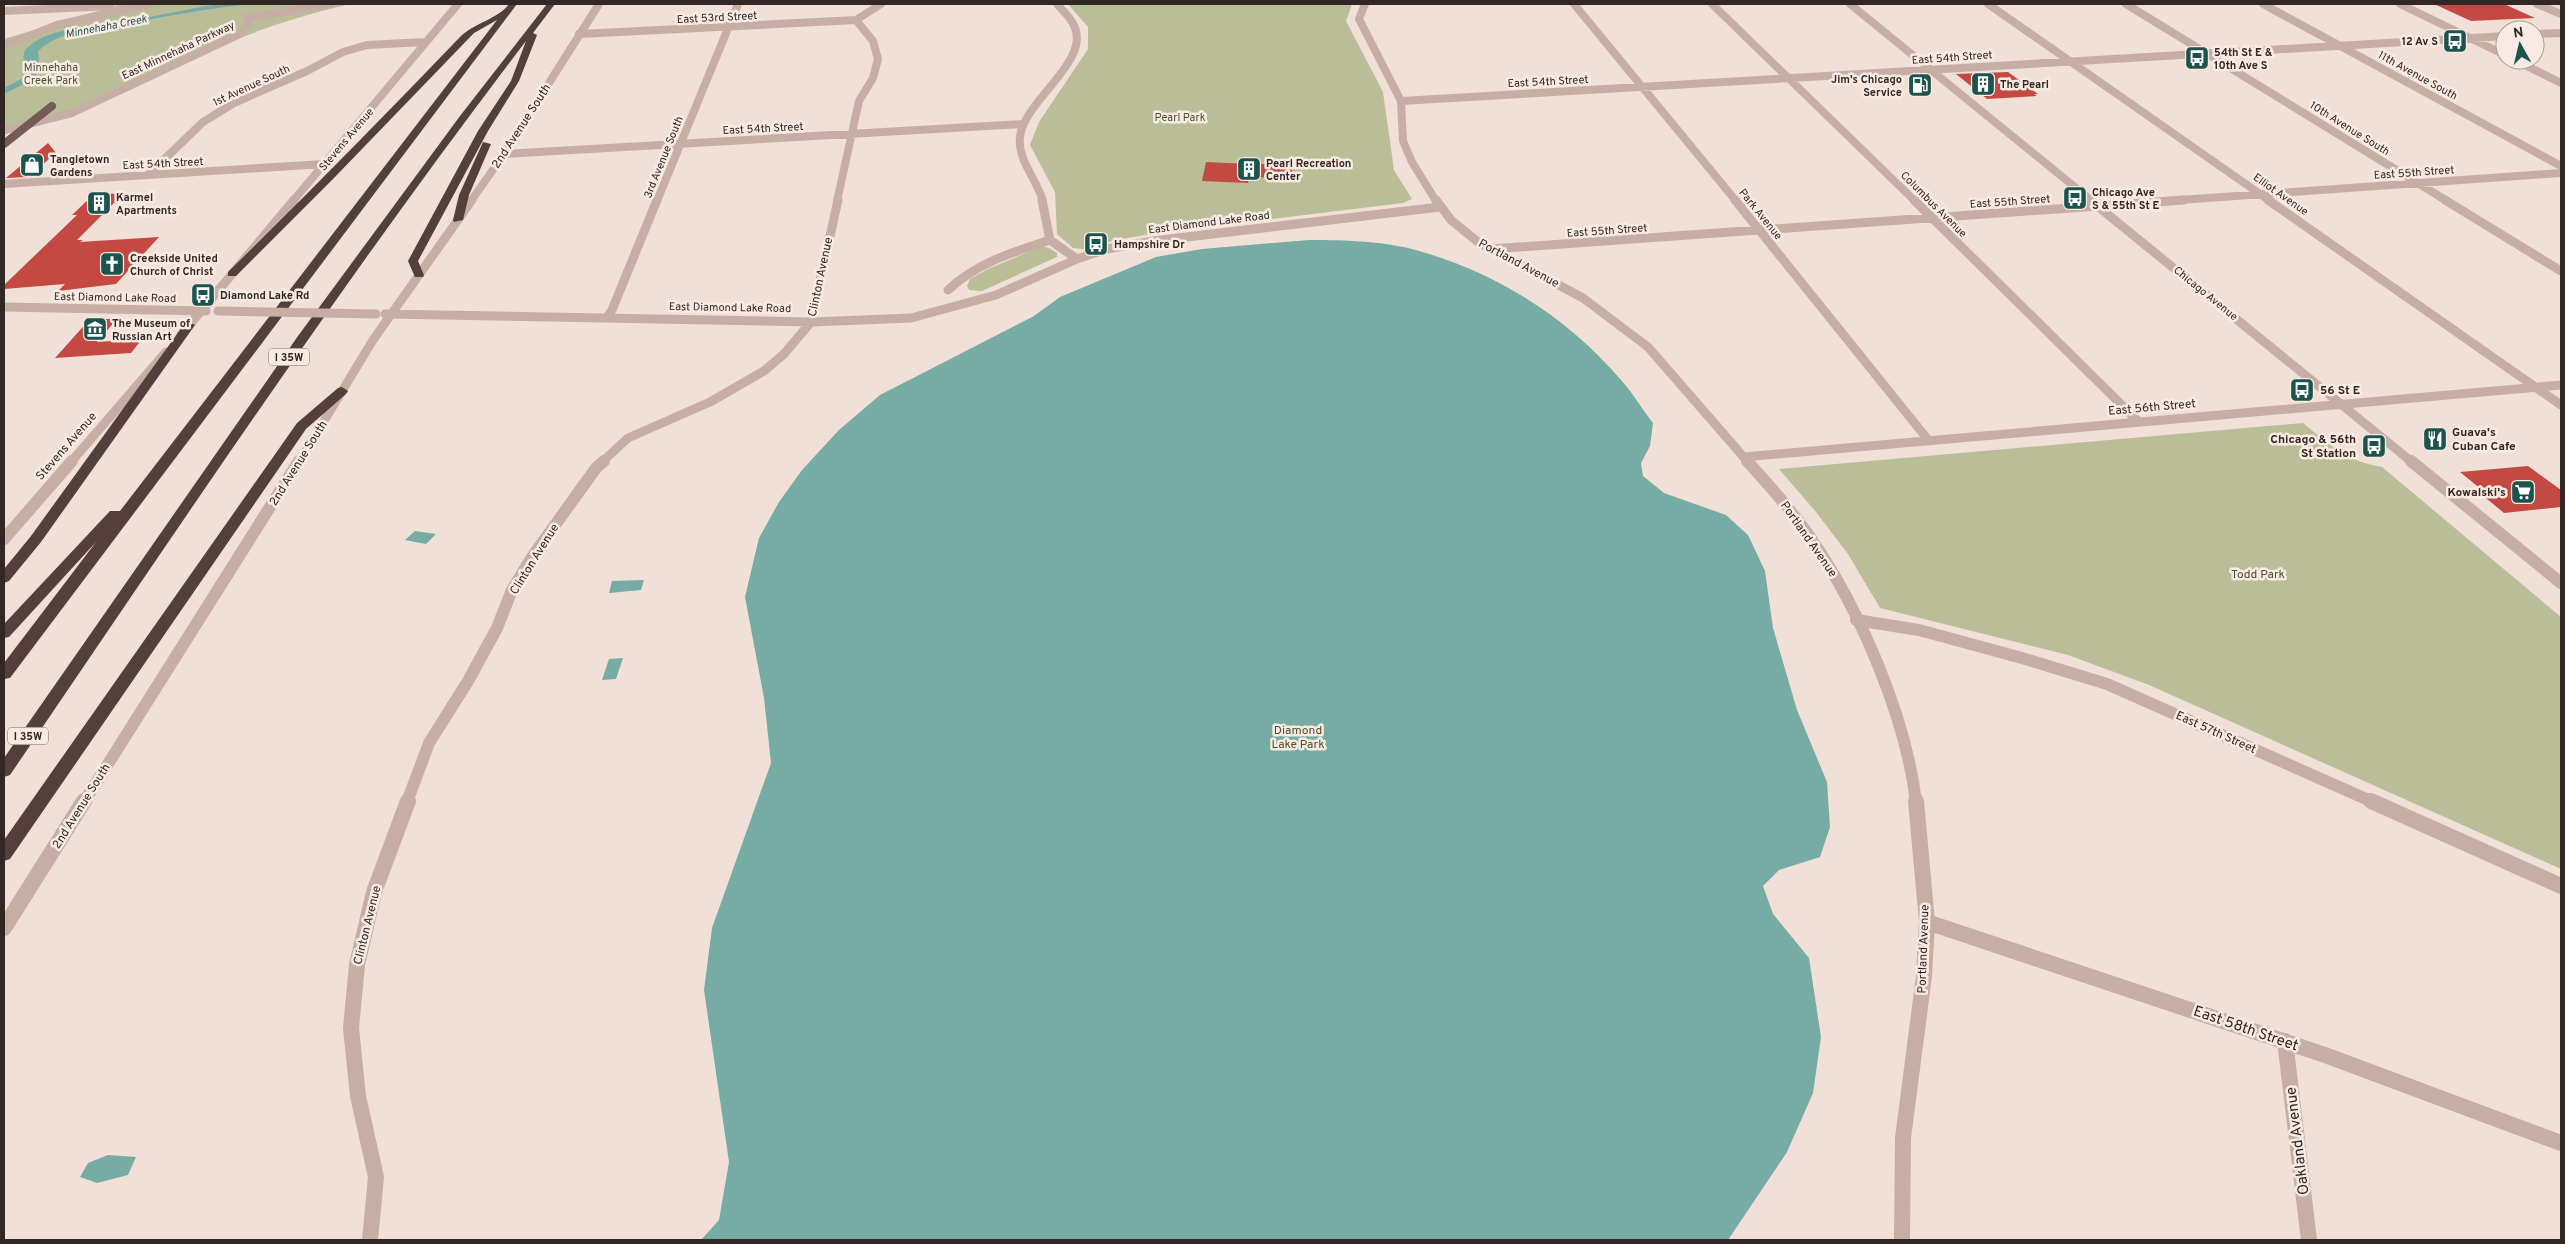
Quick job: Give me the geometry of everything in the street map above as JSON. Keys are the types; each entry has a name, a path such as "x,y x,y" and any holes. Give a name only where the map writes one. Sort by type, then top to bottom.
{"highway":[{"name":"I 35W","path":"4,771 302,338 463,118 551,4"},
{"name":"I 35W","path":"4,674 511,7"},
{"path":"232,274 330,177 471,31 511,7"},
{"path":"419,275 414,260 424,236 515,81 538,23"},
{"path":"458,220 464,195 483,153 499,110"},
{"path":"4,578 36,539 189,325"},
{"path":"4,854 301,426 342,391"},
{"path":"4,633 165,460"}],"main road":[{"path":"4,144 52,106"}],"street":[{"path":"4,11 150,4"},
{"path":"4,46 30,34 150,4"},
{"name":"East Minnehaha Parkway","path":"27,124 72,113 238,35 248,26 247,18 331,4"},
{"name":"Stevens Avenue","path":"4,539 201,311 458,4"},
{"name":"2nd Avenue South","path":"4,928 391,314 504,154 599,4"},
{"name":"3rd Avenue South","path":"607,317 612,310 738,4"},
{"path":"856,20 881,4"},
{"path":"1057,4 1071,18 1077,29 1074,52 1023,124 1020,137 1021,149 1042,198 1050,240 1077,259"},
{"name":"Portland Avenue","path":"1365,4 1359,19 1401,101 1403,140 1423,184 1440,207 1467,234 1491,249 1583,298 1648,347 1744,457 1812,540 1841,586 1856,620 1895,712 1914,786 1927,922 1924,976 1903,1138 1902,1240"},
{"name":"Park Avenue","path":"1574,4 1644,87 1929,441"},
{"name":"Columbus Avenue","path":"1712,4 1790,78 2139,422"},
{"name":"Chicago Avenue","path":"1850,4 2099,205 2561,584"},
{"name":"Elliot Avenue","path":"1988,4 2561,405"},
{"name":"10th Avenue South","path":"2126,4 2561,271"},
{"name":"11th Avenue South","path":"2263,4 2561,166"},
{"path":"2400,4 2495,50"},
{"path":"2537,4 2561,14"},
{"name":"East 53rd Street","path":"579,34 856,20"},
{"name":"Clinton Avenue","path":"370,1240 376,1177 358,1096 351,1028 356,965 374,892 429,743 472,674 497,628 512,590 532,557 596,468 628,438 651,426 710,402 764,371 784,354 811,322 859,101 870,85 879,58 873,38 856,20"},
{"path":"2545,34 2561,33"},
{"name":"East 54th Street","path":"1401,101 2495,37"},
{"name":"1st Avenue South","path":"148,175 203,122 217,112 307,71 343,52 380,44 425,42"},
{"path":"2535,70 2561,83"},
{"path":"4,130 27,124"},
{"name":"East 54th Street","path":"504,154 1023,124"},
{"name":"East 54th Street","path":"4,184 324,164"},
{"name":"East 55th Street","path":"1491,249 2561,173"},
{"name":"East Diamond Lake Road","path":"4,307 811,322 876,321 942,312 996,296 1077,259 1107,249 1153,241 1440,207"},
{"path":"948,290 959,278 1003,256 1050,240"},
{"name":"East 56th Street","path":"1744,457 2561,385"},
{"name":"East 57th Street","path":"1856,620 1882,621 1916,629 2035,660 2104,683 2561,886"},
{"name":"East 58th Street","path":"1927,922 2285,1041 2453,1100 2561,1143"},
{"name":"Oakland Avenue","path":"2285,1041 2309,1240"}],"green space":[{"name":"Minnehaha Creek Park","path":"121,4 350,4 293,19 238,39 124,93 66,117 4,134 4,39"},
{"name":"Pearl Park","path":"1068,4 1352,4 1346,21 1383,92 1394,170 1412,199 1403,203 1156,233 1116,240 1083,249 1073,248 1057,234 1055,192 1030,145 1039,122 1088,49 1088,27"},
{"path":"1042,246 1057,253 1057,257 982,291 969,290 967,286 970,279 988,269"},
{"name":"Todd Park","path":"2303,423 2339,451 2358,461 2382,467 2561,617 2561,869 2149,685 2068,655 1880,608 1848,554 1816,512 1779,469"}],"water":[{"name":"Minnehaha Creek","path":"219,4 250,4 189,12 81,31 58,38 38,51 40,70 30,81 4,94 4,88 21,79 26,74 24,57 27,48 48,35 60,31 125,22"},
{"name":"Diamond Lake Park","path":"1309,240 1368,242 1412,249 1481,274 1508,287 1533,303 1580,338 1601,358 1625,385 1653,423 1650,446 1641,463 1643,476 1664,493 1726,515 1748,535 1765,571 1773,628 1797,710 1827,782 1830,827 1820,857 1779,870 1763,886 1773,914 1809,958 1821,1037 1813,1093 1787,1152 1728,1240 701,1240 719,1220 729,1162 704,990 712,928 771,763 764,698 745,597 759,538 779,502 802,470 839,430 880,395 1034,316 1060,297 1156,257 1202,249"},
{"path":"415,531 436,534 426,544 405,540"},
{"path":"644,580 641,590 609,593 612,581"},
{"path":"623,658 616,679 602,680 609,659"},
{"path":"108,1155 136,1157 128,1175 97,1183 80,1177 88,1163"}],"building":[{"path":"2434,4 2504,4 2535,18 2471,21"},
{"name":"The Pearl","path":"2008,72 2038,94 2034,94 2037,96 1987,99 1956,74"},
{"path":"48,143 56,153 28,177 6,178"},
{"name":"Pearl Recreation Center","path":"1206,162 1293,165 1291,178 1249,177 1248,183 1202,181"},
{"name":"Creekside United Church of Christ","path":"124,193 77,240 83,240 80,242 159,237 116,284 58,291 65,284 4,289 4,285 77,215 72,215 93,195"},
{"name":"The Museum of Russian Art","path":"90,319 117,319 97,342 142,339 131,353 55,358"},
{"name":"Kowalski's","path":"2528,466 2561,490 2561,507 2504,513 2481,494 2487,494 2460,472"}],"place":[{"name":"12 Av S","path":"2455,41"},
{"name":"54th St E & 10th Ave S","path":"2197,58"},
{"name":"The Pearl","path":"1983,84"},
{"name":"Jim's Chicago Service","path":"1920,85"},
{"name":"Tangletown Gardens","path":"32,165"},
{"name":"Pearl Recreation Center","path":"1249,169"},
{"name":"Chicago Ave S & 55th St E","path":"2075,198"},
{"name":"Karmel Apartments","path":"99,203"},
{"name":"Hampshire Dr","path":"1096,244"},
{"name":"Creekside United Church of Christ","path":"112,264"},
{"name":"Diamond Lake Rd","path":"203,295"},
{"name":"The Museum of Russian Art","path":"95,329"},
{"name":"56 St E","path":"2302,390"},
{"name":"Guava's Cuban Cafe","path":"2435,439"},
{"name":"Chicago & 56th St Station","path":"2374,446"},
{"name":"Kowalski's","path":"2523,492"}]}
